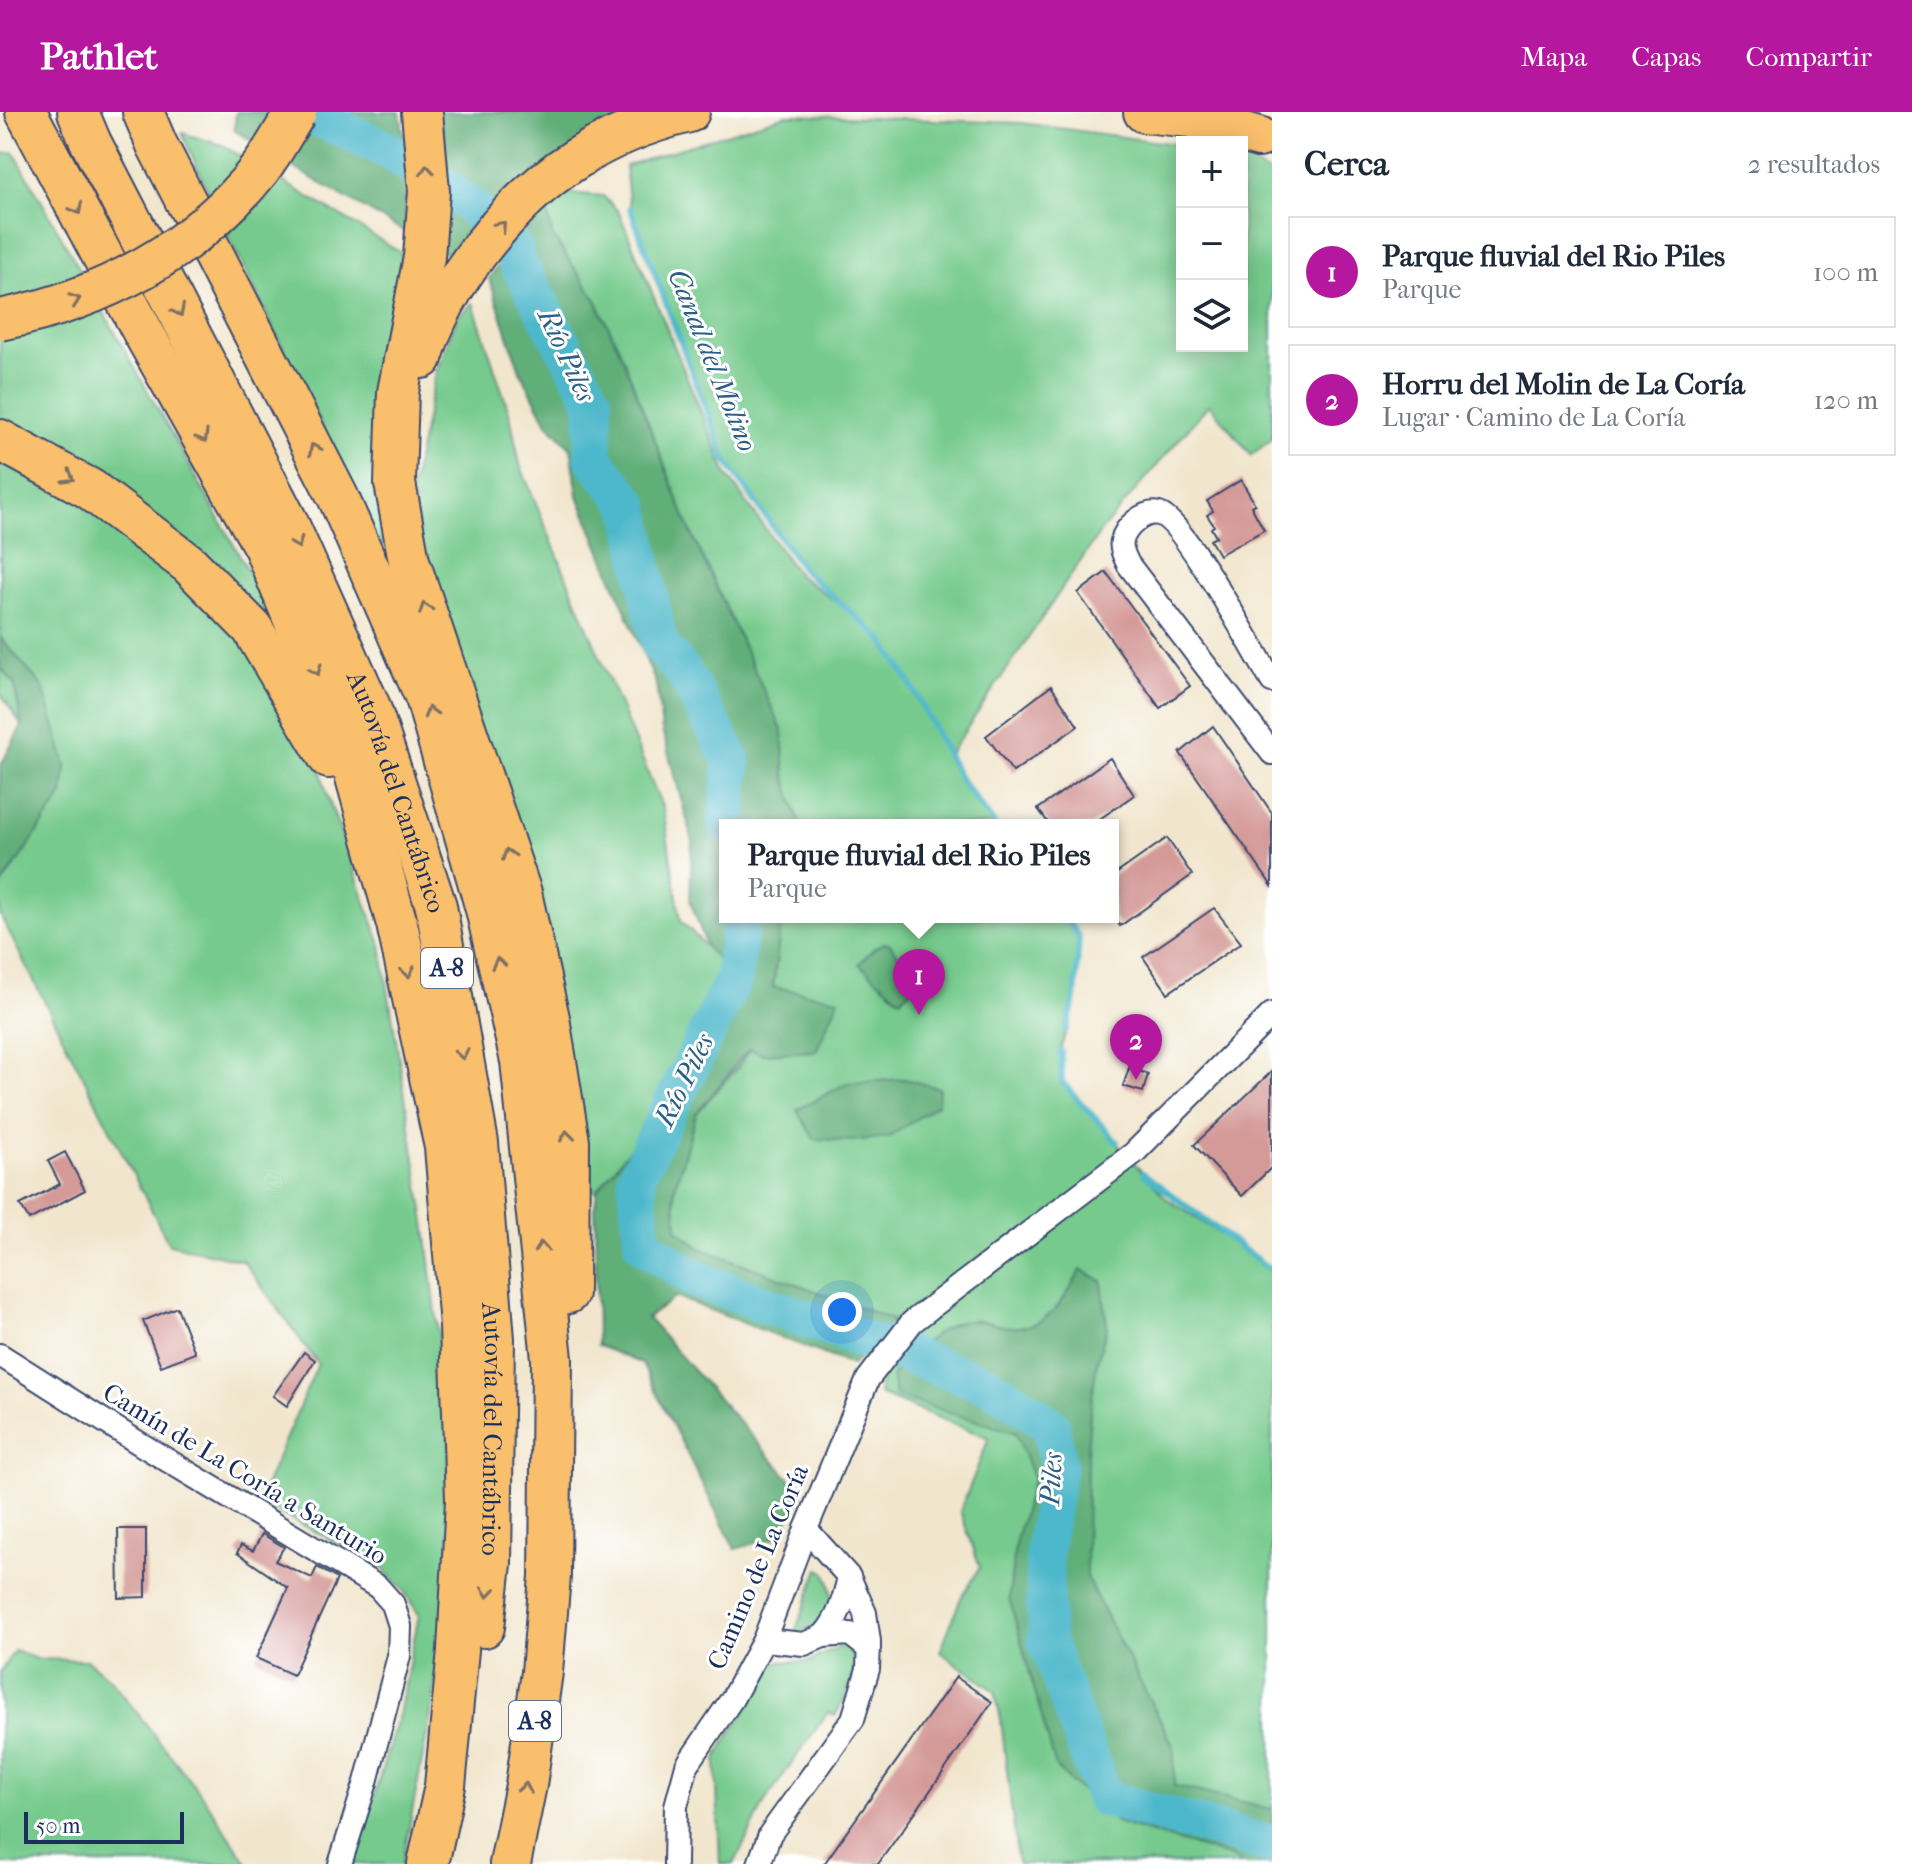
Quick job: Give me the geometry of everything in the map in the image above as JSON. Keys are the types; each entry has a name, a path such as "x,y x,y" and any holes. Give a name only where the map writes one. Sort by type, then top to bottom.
{"highway":[{"path":"0,320 43,312 101,291 156,263 212,219 260,169 296,112"},
{"path":"422,112 429,191 424,257 398,392 395,483 409,561 521,893 549,1018 569,1142 566,1434 550,1576"},
{"path":"395,483 414,384 427,341 455,288 501,225 548,180 585,154 648,122 689,112"},
{"path":"1144,112 1190,117 1259,137"},
{"path":"34,126 143,332 264,547 350,756 397,924 445,1147 460,1326 465,1469 458,1650 445,1786 428,1864"},
{"name":"Autovía del Cantábrico","path":"85,127 287,521 370,707 436,906 478,1143 494,1339 491,1563 469,1781 448,1864"},
{"name":"Autovía del Cantábrico","path":"150,129 338,497 426,698 486,909 521,1061 550,1343 550,1576 542,1672 526,1785 510,1864"},
{"path":"0,440 90,489 143,526 189,564 252,628 342,780 397,924"}],"street":[{"path":"1272,681 1201,563 1173,523 1158,514 1146,515 1132,523 1122,541 1122,552 1128,564 1272,753"},
{"name":"Camino de La Coría","path":"675,1864 676,1806 687,1765 732,1699 764,1640 868,1379 912,1322 1134,1153 1272,1014"},
{"name":"Camín de La Coría a Santurio","path":"0,1355 142,1445 378,1587 393,1604 400,1626 399,1656 366,1782 340,1864"},
{"path":"759,1864 770,1834 853,1719 868,1669 865,1613 849,1577 806,1529"},
{"path":"823,1636 838,1614 849,1577"},
{"path":"764,1640 804,1644 823,1636 850,1634 869,1649"}],"green space":[{"path":"236,112 400,112 405,143 405,232 234,130"},
{"path":"437,112 648,112 455,256 439,251"},
{"path":"786,115 1022,123 1176,144 1176,352 1248,352 1248,161 1272,175 1272,439 1251,455 1209,404 1101,531 948,756 961,780 990,819 798,819 785,775 781,729 689,528 620,351 595,298 552,235 547,211 569,193 603,196 619,212 727,475 798,575 845,608 804,571 725,459 630,208 625,166"},
{"path":"182,133 222,145 405,255 389,551 378,541 221,221"},
{"path":"14,152 292,649 326,792 381,945 426,1229 449,1422 449,1577 433,1703 402,1864 353,1864 399,1714 419,1615 402,1588 378,1564 258,1502 318,1364 243,1261 169,1244 0,915 0,892 46,762 0,693 0,154"},
{"path":"547,211 552,235 595,298 620,351 689,528 782,730 785,775 798,819 719,819 719,923 781,923 773,987 839,999 816,1051 762,1054 749,1049 696,1114 674,1190 677,1229 700,1248 893,1320 852,1365 676,1297 647,1318 802,1493 778,1537 735,1549 642,1364 597,1345 597,1191 657,1114 726,967 707,948 690,900 692,838 662,730 656,684 578,496 571,448 547,423 520,371 489,278 523,233"},
{"path":"473,303 510,415 520,465 663,809 681,921 726,967 657,1114 597,1191 582,1187 422,548 411,489 436,372 458,316"},
{"path":"0,637 43,687 66,765 63,795 0,887 0,767 22,725 14,683 0,667"},
{"path":"781,923 1069,923 1079,937 1075,1000 1059,1055 1062,1083 1166,1198 1272,1269 1272,1864 1018,1864 995,1691 940,1652 960,1600 980,1567 960,1511 989,1438 879,1394 892,1320 699,1248 677,1229 674,1190 696,1114 737,1068 760,1036 772,998"},
{"path":"884,943 890,944 919,983 900,999 859,964 874,948"},
{"path":"904,1079 939,1088 938,1104 889,1137 851,1141 814,1139 797,1110 847,1083"},
{"path":"1081,1270 1102,1281 1107,1327 1097,1362 1090,1412 1086,1577 1174,1747 1174,1786 1272,1809 1272,1864 1243,1864 1231,1857 1116,1822 1056,1768 1009,1598 1015,1544 1033,1478 1016,1433 895,1396 892,1374 941,1331 960,1322 971,1321 1018,1327 1031,1325 1042,1320 1060,1304"},
{"path":"819,1569 825,1572 832,1594 829,1612 817,1625 795,1632"},
{"path":"838,1647 848,1647 854,1662 851,1682 839,1709 835,1716 828,1712 766,1800 734,1864 720,1864 716,1761 720,1751 774,1662 810,1661"},
{"path":"15,1650 36,1659 87,1660 112,1681 201,1794 248,1864 0,1864 0,1672"}],"building":[{"path":"1241,480 1255,504 1251,506 1264,530 1219,555 1210,540 1216,537 1207,515 1213,511 1207,501"},
{"path":"1106,572 1190,686 1160,708 1078,593"},
{"path":"1051,686 1078,726 1013,772 986,736"},
{"path":"1213,726 1272,813 1272,886 1180,753"},
{"path":"1110,758 1134,795 1100,819 1046,819 1038,809"},
{"path":"1167,838 1192,875 1120,926 1119,872"},
{"path":"1214,908 1241,943 1168,993 1143,957"},
{"path":"1129,1068 1148,1074 1143,1092 1123,1086"},
{"path":"1272,1071 1272,1167 1242,1196 1194,1145"},
{"path":"65,1152 85,1190 29,1220 20,1205 60,1184 48,1161"},
{"path":"177,1307 195,1353 161,1366 143,1321"},
{"path":"304,1352 315,1360 287,1406 273,1396"},
{"path":"118,1529 146,1529 146,1597 119,1598"},
{"path":"262,1534 284,1547 275,1561 312,1578 317,1567 337,1579 293,1675 256,1658 288,1588 237,1553 241,1545 253,1551"},
{"path":"956,1677 992,1702 916,1811 878,1864 824,1864"}],"waterway":[{"name":"Río Piles","path":"306,112 390,151 468,204 514,248 514,256 594,401 593,458 631,505 659,644 684,673 732,761 727,819"},
{"name":"Canal del Molino","path":"630,208 725,459 804,571 881,638 910,683 961,780 990,819"},
{"name":"Piles","path":"740,923 734,978 636,1177 643,1244 693,1278 990,1385 1051,1425 1058,1464 1044,1551 1046,1640 1104,1798 1272,1845"},
{"name":"Canal del Molino","path":"1066,1030 1075,1000 1079,937 1069,923"},
{"name":"Canal del Molino","path":"1061,1051 1062,1082 1117,1142"},
{"name":"Canal del Molino","path":"1143,1173 1272,1271"}],"place":[{"name":"Parque fluvial del Rio Piles","path":"919,1015"},
{"name":"Horru del Molin de La Coría","path":"1136,1080"}]}
